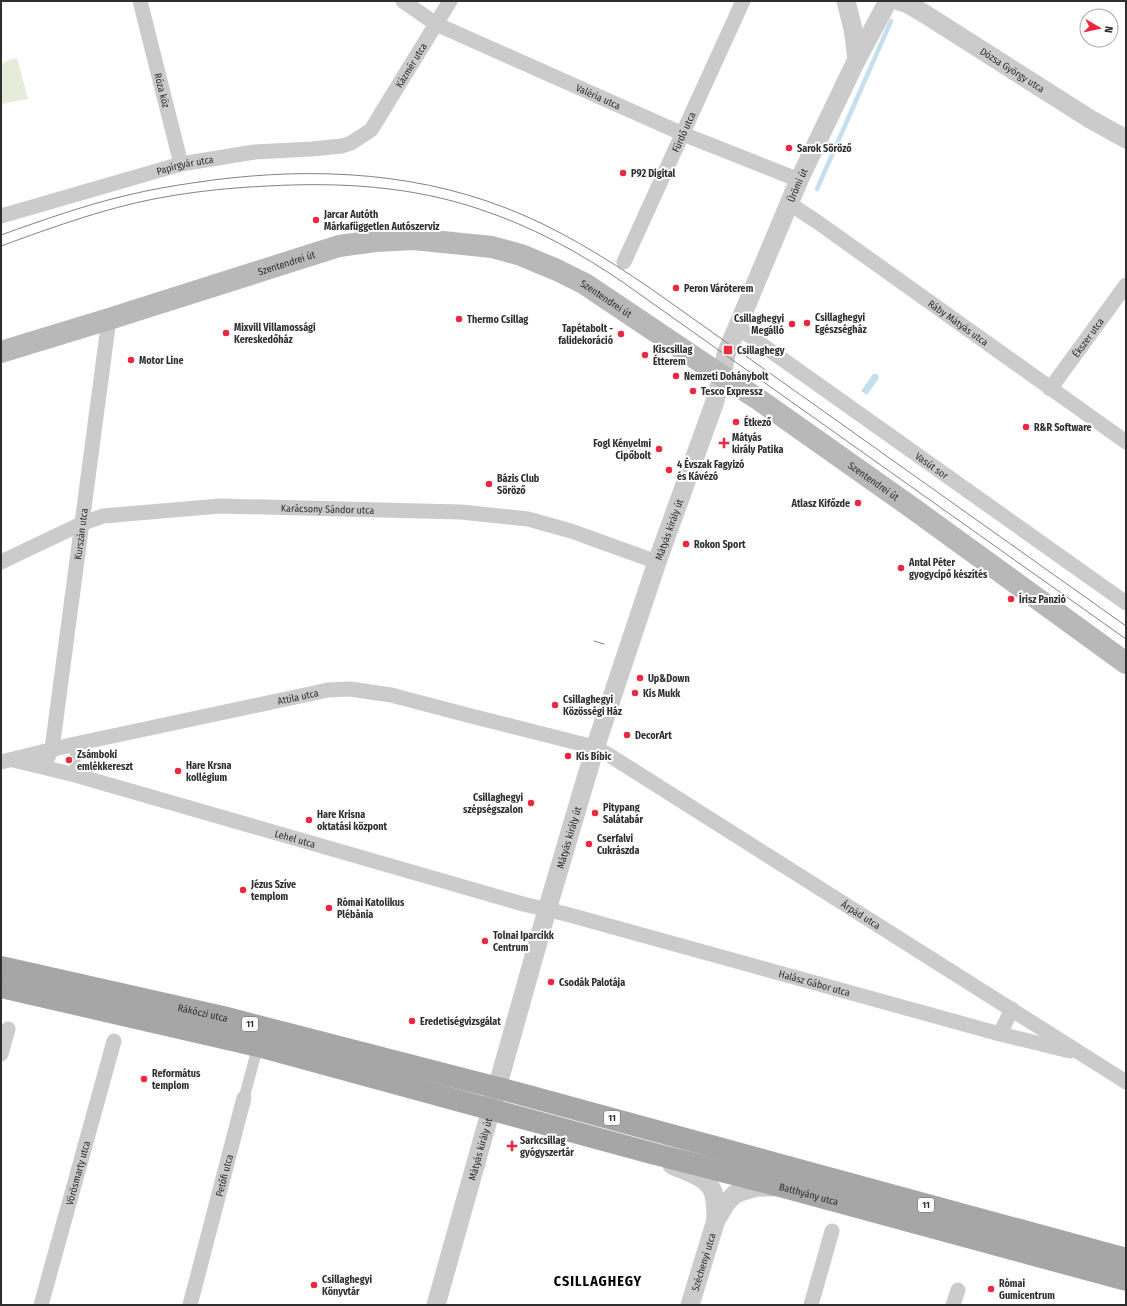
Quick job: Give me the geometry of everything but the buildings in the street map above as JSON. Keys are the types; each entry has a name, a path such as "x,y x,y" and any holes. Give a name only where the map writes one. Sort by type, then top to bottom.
{"main road":[{"name":"Szentendrei út","path":"1,352 339,246 376,241 413,239 492,247 507,251 521,255 557,270 585,284 758,399 886,489 1126,663"},
{"name":"Rákóczi utca","path":"1,967 223,1017 497,1088"},
{"name":"Rákóczi utca","path":"1,986 258,1046 491,1109"},
{"name":"Batthyány utca","path":"497,1088 726,1149 1126,1259"},
{"name":"Batthyány utca","path":"491,1109 651,1153 784,1186 1126,1280"}],"street":[{"name":"Róza köz","path":"140,1 182,164"},
{"name":"Valéria utca","path":"403,1 436,24 683,134 799,180"},
{"name":"Kázmér utca","path":"371,130 450,1"},
{"name":"Fürdő utca","path":"624,262 743,1"},
{"path":"846,1 853,29 857,59"},
{"name":"Ürömi út","path":"722,376 726,354 799,180 857,59 888,1"},
{"name":"Dózsa György utca","path":"899,1 908,4 925,14 1090,119 1126,139"},
{"name":"Papírgyár utca","path":"1,216 182,164 254,152 312,150 342,146 351,143 371,130"},
{"name":"Ráby Mátyás utca","path":"790,204 1126,442"},
{"name":"Ékszer utca","path":"1050,389 1126,285"},
{"name":"Kurszán utca","path":"52,749 109,319"},
{"name":"Vasút sor","path":"737,327 1126,603"},
{"name":"Mátyás király út","path":"436,1305 547,910 595,748 657,562 714,404 722,376"},
{"name":"Karácsony Sándor utca","path":"1,562 81,524 103,516 220,506 460,512 528,519 589,537 657,562"},
{"name":"Attila utca","path":"5,761 52,749 328,690 350,688 391,695 595,748"},
{"path":"75,744 75,775"},
{"name":"Árpád utca","path":"595,748 615,759 1126,1082"},
{"path":"42,767 52,749"},
{"name":"Lehel utca","path":"5,761 42,767 75,775 547,910"},
{"name":"Halász Gábor utca","path":"547,910 1000,1034 1083,1054"},
{"path":"1000,1034 1012,1009"},
{"path":"1,1054 8,1029"},
{"name":"Vörösmarty utca","path":"41,1305 114,1040"},
{"name":"Petőfi utca","path":"191,1305 258,1046"},
{"name":"Széchenyi utca","path":"651,1153 671,1165 705,1181 713,1190 716,1201 716,1220"},
{"name":"Széchenyi utca","path":"690,1305 716,1220 727,1202 735,1194 757,1187 784,1186"},
{"path":"811,1305 832,1231"},
{"path":"954,1305 958,1290"}],"green space":[{"path":"17,58 28,99 1,104 1,64"}],"water":[{"path":"873,374 877,374 879,378 867,395 861,391"}],"waterway":[{"path":"817,189 891,21"}],"tram line":[{"path":"1,235 80,208 136,193 192,183 271,175 351,175 390,179 430,185 468,195 506,208 562,234 615,265 650,288 1126,626"},
{"path":"1,246 51,228 118,207 152,199 234,188 295,185 348,185 375,187 427,195 479,209 517,223 572,250 624,283 1126,639"},
{"path":"594,641 604,644"}],"place":[{"name":"Sarok Söröző","path":"789,148"},
{"name":"P92 Digital","path":"623,173"},
{"name":"Jarcar Autóth Márkafüggetlen Autószerviz","path":"316,220"},
{"name":"Peron Váróterem","path":"676,288"},
{"name":"Thermo Csillag","path":"459,319"},
{"name":"Csillaghegyi Egészségház","path":"807,323"},
{"name":"Csillaghegyi Megálló","path":"792,324"},
{"name":"Mixvill Villamossági Kereskedőház","path":"226,333"},
{"name":"Tapétabolt - falidekoráció","path":"621,334"},
{"name":"Csillaghegy","path":"728,350"},
{"name":"Kiscsillag Étterem","path":"645,355"},
{"name":"Motor Line","path":"131,360"},
{"name":"Nemzeti Dohánybolt","path":"676,376"},
{"name":"Tesco Expressz","path":"693,391"},
{"name":"Étkező","path":"736,422"},
{"name":"R&R Software","path":"1026,427"},
{"name":"Mátyás király Patika","path":"724,443"},
{"name":"Fogl Kényelmi Cipőbolt","path":"659,449"},
{"name":"4 Évszak Fagyizó és Kávézó","path":"669,470"},
{"name":"Bázis Club Söröző","path":"489,484"},
{"name":"Atlasz Kifőzde","path":"858,503"},
{"name":"Rokon Sport","path":"686,544"},
{"name":"Antal Péter gyogycipő készítés","path":"901,568"},
{"name":"Írisz Panzió","path":"1011,599"},
{"name":"Up&Down","path":"640,678"},
{"name":"Kis Mukk","path":"635,693"},
{"name":"Csillaghegyi Közösségi Ház","path":"555,705"},
{"name":"DecorArt","path":"627,735"},
{"name":"Kis Bíbic","path":"568,756"},
{"name":"Zsámboki emlékkereszt","path":"69,760"},
{"name":"Hare Krsna kollégium","path":"178,771"},
{"name":"Csillaghegyi szépségszalon","path":"531,803"},
{"name":"Pitypang Salátabár","path":"595,813"},
{"name":"Hare Krisna oktatási központ","path":"309,820"},
{"name":"Cserfalvi Cukrászda","path":"589,844"},
{"name":"Jézus Szíve templom","path":"243,890"},
{"name":"Római Katolikus Plébánia","path":"329,908"},
{"name":"Tolnai Iparcikk Centrum","path":"485,941"},
{"name":"Csodák Palotája","path":"551,982"},
{"name":"Eredetiségvizsgálat","path":"412,1021"},
{"name":"Református templom","path":"144,1079"},
{"name":"Sarkcsillag gyógyszertár","path":"512,1146"},
{"name":"Csillaghegyi Könyvtár","path":"314,1285"},
{"name":"Római Gumicentrum","path":"991,1289"}],"district":[{"name":"CSILLAGHEGY","path":"598,1281"}]}
